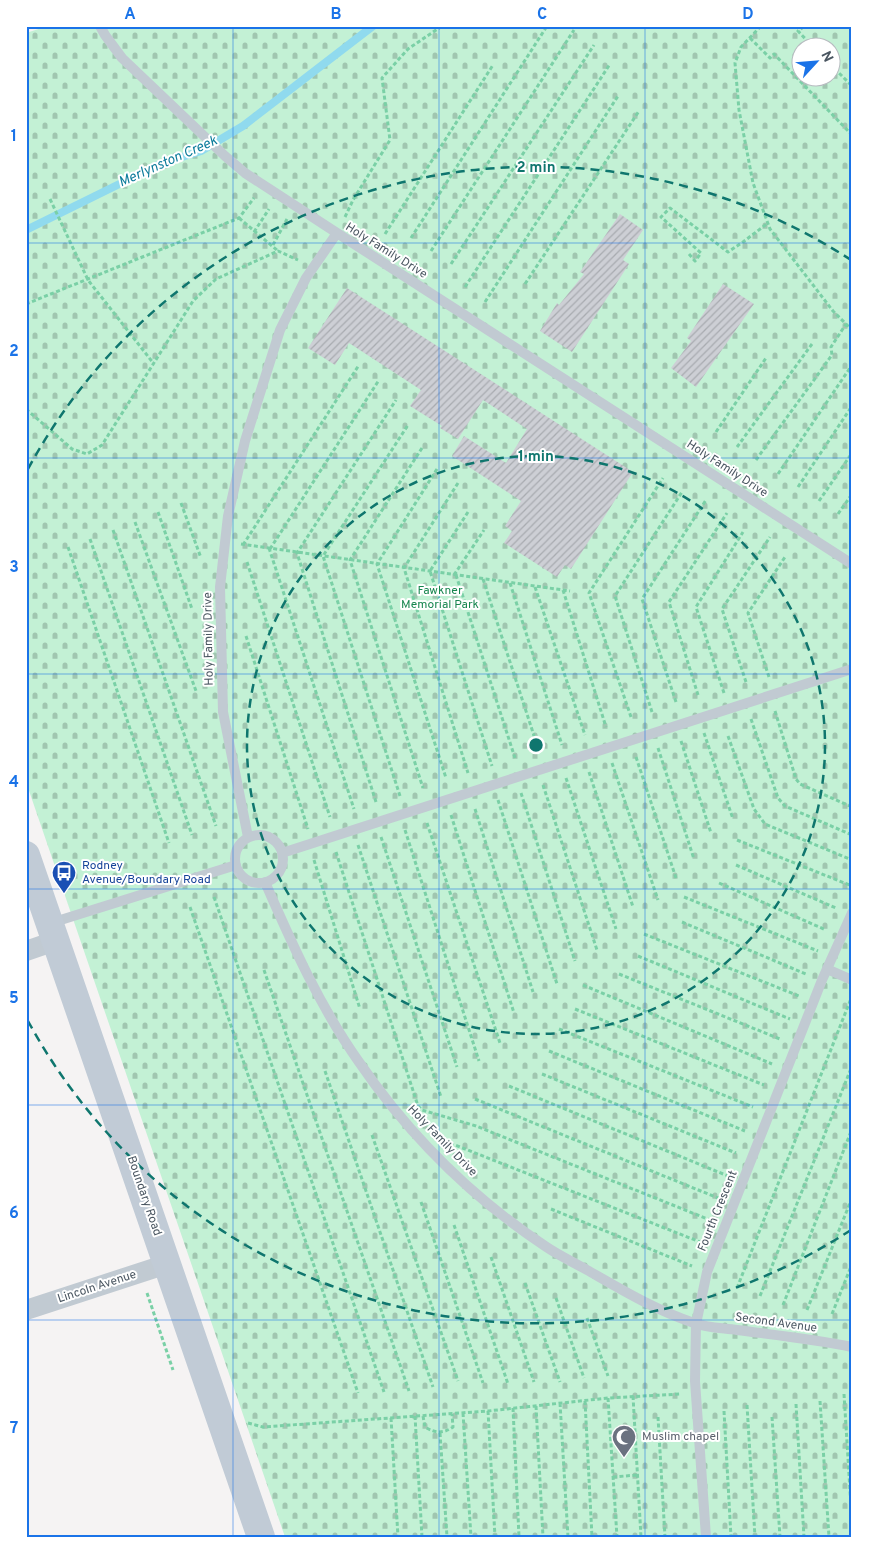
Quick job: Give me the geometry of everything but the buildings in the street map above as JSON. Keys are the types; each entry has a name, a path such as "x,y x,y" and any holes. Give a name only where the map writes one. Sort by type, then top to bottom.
{"main road":[{"name":"Boundary Road","path":"26,855 261,1537"}],"street":[{"path":"26,951 52,932"},
{"name":"Lincoln Avenue","path":"26,1310 167,1264"}],"lane":[{"path":"100,26 122,58 224,156 245,173 337,233"},
{"name":"Holy Family Drive","path":"248,837 223,712 220,587 228,516 245,441 280,330 306,278 337,233 852,564"},
{"path":"282,854 852,669"},
{"path":"255,835 269,837 280,847 282,854 281,868 272,879 265,882 250,881 244,878 236,865 236,852 248,837 255,835"},
{"path":"52,932 236,865"},
{"name":"Holy Family Drive","path":"265,882 309,978 358,1061 399,1116 444,1165 477,1195 546,1247 633,1298 696,1324"},
{"name":"Fourth Crescent","path":"706,1537 696,1393 696,1324 707,1272 822,980 851,914"},
{"path":"827,969 852,980"},
{"name":"Second Avenue","path":"696,1324 852,1347"}],"path":[{"path":"337,233 353,200 390,140 382,78 408,49 442,26"},
{"path":"412,238 547,26"},
{"path":"761,26 741,47 734,63 739,110 753,183 770,229 833,311 852,330"},
{"path":"801,26 802,28 798,31 805,38"},
{"path":"431,251 574,30"},
{"path":"750,38 770,58 774,54 852,135"},
{"path":"451,264 594,45"},
{"path":"465,287 610,64"},
{"path":"385,234 493,65"},
{"path":"840,74 852,86"},
{"path":"485,302 618,96"},
{"path":"525,284 638,111"},
{"path":"26,304 239,218 264,185"},
{"path":"254,232 279,195"},
{"path":"50,199 88,280 154,364"},
{"path":"272,245 296,206"},
{"path":"690,254 695,261 701,253 661,217 670,208 728,252 768,223"},
{"path":"239,218 278,251 314,268"},
{"path":"26,409 72,449 87,454 102,445 193,301 216,279 278,251"},
{"path":"756,460 832,355 831,347 846,324"},
{"path":"737,448 812,344"},
{"path":"716,432 766,358"},
{"path":"778,474 852,365"},
{"path":"243,545 359,366"},
{"path":"270,548 379,380"},
{"path":"297,552 396,400"},
{"path":"798,487 852,406"},
{"path":"323,556 408,424"},
{"path":"350,560 422,448"},
{"path":"819,501 852,453"},
{"path":"377,564 437,469"},
{"path":"631,717 590,593 663,478"},
{"path":"458,482 404,568 468,773"},
{"path":"652,712 615,596 682,492"},
{"path":"838,514 852,494"},
{"path":"676,702 642,599 706,500"},
{"path":"181,503 201,558"},
{"path":"158,512 192,609"},
{"path":"430,571 468,512"},
{"path":"698,695 669,602 727,512"},
{"path":"135,522 196,691"},
{"path":"114,530 216,826"},
{"path":"455,575 484,530"},
{"path":"729,708 696,607 743,532"},
{"path":"746,682 722,609 770,537"},
{"path":"90,539 192,835"},
{"path":"225,542 570,591"},
{"path":"68,547 169,844"},
{"path":"270,548 354,809"},
{"path":"297,552 376,802"},
{"path":"323,556 400,796"},
{"path":"769,677 748,613 785,556"},
{"path":"350,560 422,788"},
{"path":"247,562 330,817"},
{"path":"377,564 446,778"},
{"path":"430,571 492,766"},
{"path":"455,575 515,758"},
{"path":"483,579 539,751"},
{"path":"510,583 562,745"},
{"path":"535,586 585,735"},
{"path":"563,590 606,727"},
{"path":"246,636 311,844 360,1010"},
{"path":"770,695 796,779 800,784 852,807"},
{"path":"746,703 780,802 785,806 852,835"},
{"path":"700,718 733,819"},
{"path":"676,726 711,833"},
{"path":"653,733 694,859"},
{"path":"728,736 754,809 765,824 852,860"},
{"path":"630,740 676,878"},
{"path":"607,748 658,900"},
{"path":"584,756 633,907"},
{"path":"561,763 616,930"},
{"path":"539,770 596,950"},
{"path":"516,778 574,961"},
{"path":"493,785 557,984"},
{"path":"469,793 533,992"},
{"path":"446,800 514,1013"},
{"path":"423,808 500,1043"},
{"path":"400,815 479,1061"},
{"path":"377,823 456,1067"},
{"path":"353,830 441,1096"},
{"path":"331,837 418,1106 422,1110 476,1126 725,1226"},
{"path":"737,840 852,886"},
{"path":"736,865 851,914"},
{"path":"719,882 842,936"},
{"path":"214,896 384,1392"},
{"path":"684,897 833,956"},
{"path":"190,907 358,1393"},
{"path":"682,922 822,980"},
{"path":"644,934 814,1002"},
{"path":"638,956 805,1025"},
{"path":"264,970 409,1391"},
{"path":"619,974 797,1046"},
{"path":"583,985 787,1070"},
{"path":"738,1288 852,995"},
{"path":"575,1009 779,1091"},
{"path":"559,1029 770,1114"},
{"path":"548,1051 760,1137"},
{"path":"760,1296 852,1066"},
{"path":"324,1071 433,1387"},
{"path":"542,1074 752,1160"},
{"path":"509,1086 743,1182"},
{"path":"475,1099 734,1204"},
{"path":"783,1305 852,1129"},
{"path":"372,1134 458,1381"},
{"path":"450,1143 716,1249"},
{"path":"807,1310 852,1198"},
{"path":"421,1202 483,1383"},
{"path":"551,1209 707,1272"},
{"path":"454,1225 508,1384"},
{"path":"491,1257 534,1382"},
{"path":"832,1314 852,1264"},
{"path":"525,1283 560,1382"},
{"path":"556,1298 584,1378"},
{"path":"587,1318 608,1376"},
{"path":"224,1428 246,1422 263,1428 488,1411 608,1398 696,1393"},
{"path":"844,1394 852,1523"},
{"path":"633,1396 641,1537"},
{"path":"608,1398 617,1537"},
{"path":"585,1401 592,1537"},
{"path":"820,1401 828,1537"},
{"path":"560,1404 568,1537"},
{"path":"796,1404 804,1537"},
{"path":"747,1405 755,1537"},
{"path":"536,1406 543,1537"},
{"path":"513,1408 519,1537"},
{"path":"488,1411 495,1537"},
{"path":"724,1411 731,1537"},
{"path":"463,1412 471,1537"},
{"path":"423,1416 425,1428 440,1433 453,1428 452,1414"},
{"path":"415,1416 422,1537"},
{"path":"658,1417 665,1537"},
{"path":"772,1417 780,1537"},
{"path":"391,1418 398,1537"},
{"path":"440,1433 447,1537"},
{"path":"613,1477 637,1475"}],"green space":[{"name":"Fawkner Memorial Park","path":"48,26 852,26 852,1537 285,1537 26,782 26,33"}],"waterway":[{"name":"Merlynston Creek","path":"26,230 160,164 201,151 243,126 373,26"}],"place":[{"name":"Rodney Avenue/Boundary Road","path":"64,894"},
{"name":"Muslim chapel","path":"624,1458"}]}
